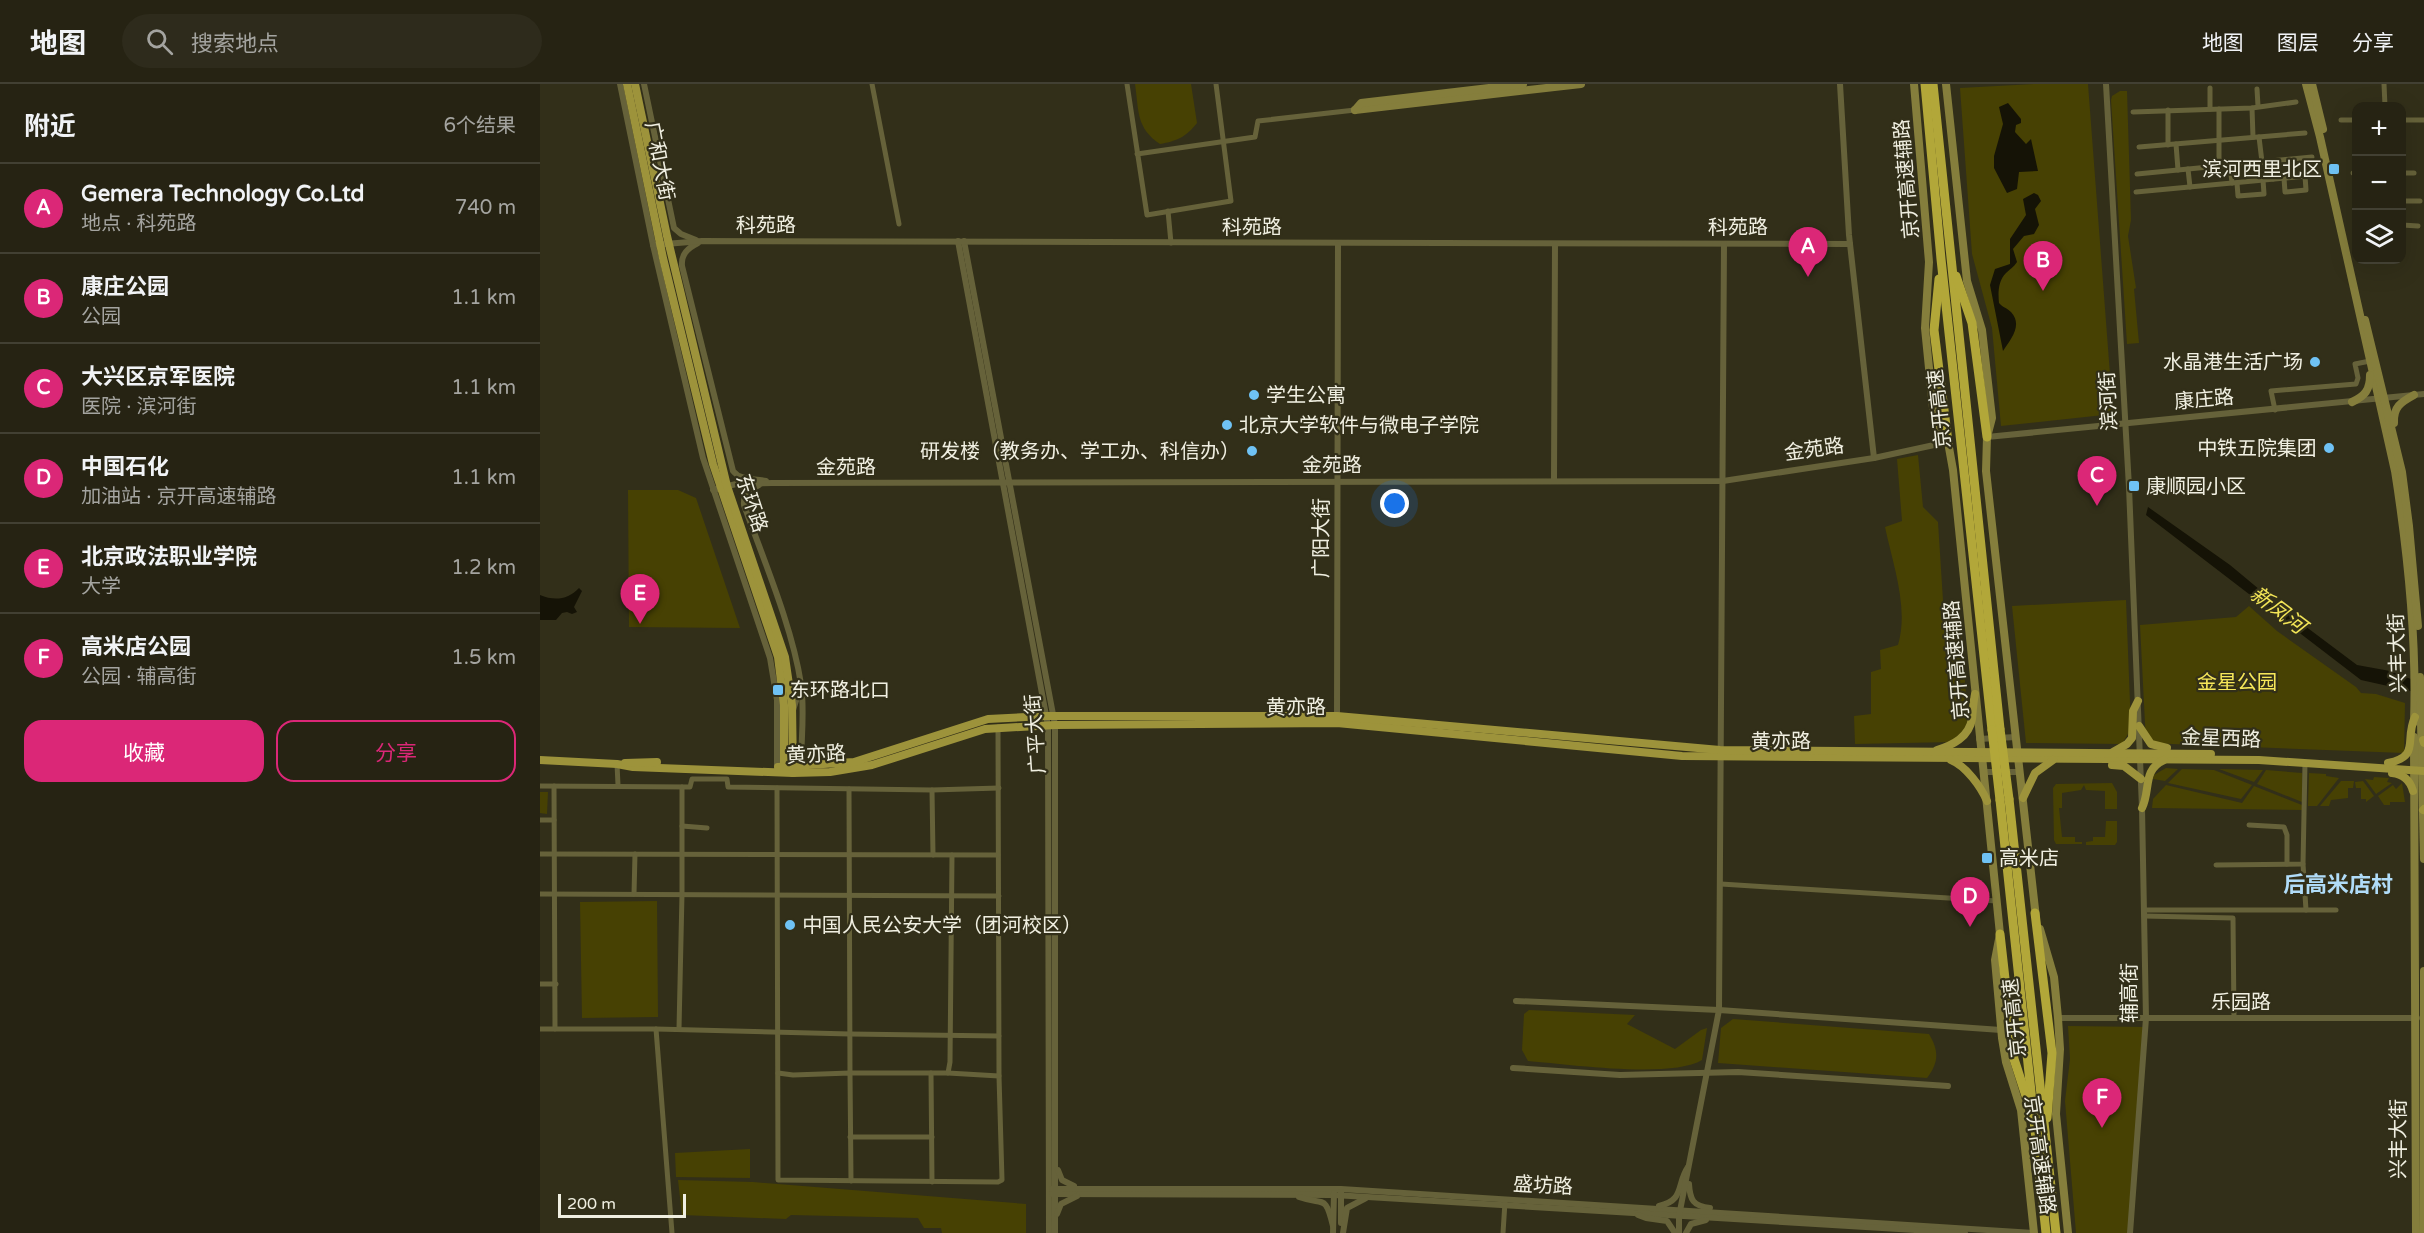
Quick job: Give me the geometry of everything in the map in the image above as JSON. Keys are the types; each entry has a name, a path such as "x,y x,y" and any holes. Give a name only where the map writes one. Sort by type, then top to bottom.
{"highway":[{"name":"京开高速","path":"1925,84 2041,1142 2055,1233"},
{"name":"京开高速","path":"1933,84 1945,259"},
{"path":"1945,259 1934,330 1948,442"},
{"path":"1945,259 1972,323 1987,437"},
{"path":"2035,913 2052,1053 2041,1142"},
{"path":"2000,934 2014,1059 2041,1142"},
{"name":"京开高速","path":"2041,1142 2046,1233"}],"main road":[{"name":"广和大街","path":"627,84 661,245"},
{"name":"广和大街","path":"635,84 662,214 661,245"},
{"path":"1355,110 1361,103 1523,84"},
{"path":"1355,110 1581,84"},
{"name":"京开高速辅路","path":"1914,84 1929,262 1926,339 1933,408 1937,425 1948,442 1970,625 1979,739 2000,934 1995,960 2001,1030 2006,1062 2021,1110 2034,1233"},
{"name":"京开高速辅路","path":"1946,84 1967,281 1982,330 1992,418 1987,437 1986,471 2035,913 2051,964 2058,1018 2060,1049 2055,1114 2068,1233"},
{"name":"兴丰大街","path":"2306,84 2370,363 2393,431 2409,526 2417,597 2418,697 2423,741 2420,768 2413,791 2415,1233"},
{"name":"兴丰大街","path":"2312,84 2382,398 2404,526 2418,673"},
{"name":"东环路","path":"661,245 684,306 720,455 720,488 760,580 785,657 793,713 789,770"},
{"name":"东环路","path":"661,245 720,488 776,649 783,686 789,770"},
{"path":"2352,402 2367,392 2370,384 2370,363"},
{"path":"2393,431 2395,409 2400,403 2414,395"},
{"path":"1932,752 1954,744 1966,733 1972,721 1976,694"},
{"name":"兴丰大街","path":"2418,697 2415,717 2424,810 2424,859"},
{"path":"2112,752 2127,744 2132,738 2133,711 2138,701"},
{"path":"2388,763 2406,756 2409,751 2410,727 2415,717"},
{"name":"黄亦路","path":"789,770 834,765 872,757 988,719 1051,721 1337,720 1720,754 1948,759 1981,756"},
{"name":"黄亦路","path":"540,760 617,764 634,761 830,772 872,765 976,731 1051,721"},
{"path":"2139,726 2151,744 2157,747 2182,749 2193,754"},
{"name":"黄亦路","path":"1720,754 1932,752 1981,756"},
{"name":"金星西路","path":"2018,756 2112,752 2165,760 2259,760 2420,768"},
{"name":"金星西路","path":"2018,756 2054,760 2088,760 2193,754 2388,763 2420,768"},
{"path":"1981,756 2018,756"},
{"path":"1948,759 1964,769 1983,792 1987,801"},
{"path":"2023,798 2035,773 2054,760"},
{"path":"2088,760 2100,765 2124,766 2141,779"},
{"path":"2142,808 2147,797 2148,774 2156,764 2165,760"},
{"path":"2365,767 2400,775 2409,782 2413,791"},
{"name":"兴丰大街","path":"2424,971 2424,1233"}],"street":[{"path":"620,84 661,245 675,336 691,405 720,488 739,569 762,634 774,678 789,770"},
{"path":"872,84 898,224"},
{"path":"1127,84 1148,215 1231,201 1216,84"},
{"path":"1840,84 1850,244 1874,458"},
{"name":"滨河街","path":"2106,84 2126,423 2140,756"},
{"path":"2384,84 2385,102"},
{"path":"642,117 645,87"},
{"path":"645,87 674,228"},
{"path":"2210,88 2210,109"},
{"path":"2257,89 2256,137 2262,162"},
{"path":"2133,112 2255,107 2296,102"},
{"path":"2219,109 2219,166"},
{"path":"1137,154 1255,137 1258,121 1355,110"},
{"path":"2168,110 2168,145"},
{"path":"2341,120 2352,120"},
{"path":"2406,120 2424,120"},
{"path":"2139,147 2305,133"},
{"path":"2176,144 2178,170"},
{"path":"2137,174 2312,157"},
{"path":"2271,161 2273,179"},
{"path":"2230,165 2238,196 2264,194 2263,180"},
{"path":"2188,169 2190,187"},
{"path":"2406,173 2414,173"},
{"path":"2136,192 2318,175"},
{"path":"2284,178 2286,192 2306,190 2305,176"},
{"path":"2406,201 2420,201"},
{"path":"1168,211 1171,243"},
{"path":"662,214 681,234 702,241"},
{"path":"2406,225 2418,225"},
{"path":"702,241 690,248 682,259 686,284 733,471"},
{"name":"科苑路","path":"661,245 702,241 1850,244"},
{"name":"广平大街","path":"961,241 1051,721 1055,1160 1049,1233"},
{"name":"广阳大街","path":"1337,720 1338,244"},
{"path":"1554,481 1555,244"},
{"path":"1677,1233 1719,1010 1724,244"},
{"path":"684,306 686,284"},
{"path":"687,320 701,339"},
{"path":"675,336 687,358"},
{"path":"2275,410 2271,391 2356,384 2358,378 2355,364 2370,363"},
{"path":"691,405 693,383"},
{"name":"康庄路","path":"1987,437 2424,394"},
{"name":"金苑路","path":"720,488 762,483 1723,481 1874,458 1948,442"},
{"path":"720,455 737,476 772,483"},
{"path":"762,483 751,489 743,498 783,618 801,685 803,711 789,770"},
{"path":"737,538 739,569"},
{"path":"760,551 760,580"},
{"path":"766,598 783,618"},
{"path":"762,634 776,649"},
{"path":"793,713 801,685"},
{"name":"广平大街","path":"1051,721 1052,1192 1055,1230"},
{"path":"777,788 778,1180 998,1182 1002,1180 999,1076 999,727"},
{"path":"1979,739 2016,738"},
{"name":"辅高街","path":"2130,1233 2146,1018 2140,756"},
{"path":"2305,763 2303,864 2306,910"},
{"path":"617,764 618,785"},
{"path":"1983,772 2020,772"},
{"path":"540,786 690,787 692,779 727,779 728,787 932,790 999,788"},
{"path":"554,786 555,1029"},
{"path":"679,1029 682,787"},
{"path":"849,789 851,1181"},
{"path":"932,790 933,855"},
{"path":"540,820 554,820"},
{"path":"2249,825 2284,827 2287,835 2287,864"},
{"path":"682,826 707,828"},
{"path":"540,854 999,855"},
{"path":"634,894 635,854"},
{"path":"948,1073 952,855"},
{"path":"2216,865 2303,864"},
{"path":"1721,884 1997,901"},
{"path":"540,894 999,896"},
{"path":"2413,894 2424,895"},
{"path":"2144,913 2336,910"},
{"path":"2144,913 2233,918 2234,1018"},
{"path":"540,984 556,984"},
{"path":"1516,1001 1719,1010 2001,1030"},
{"name":"乐园路","path":"2058,1018 2424,1018"},
{"path":"540,1029 679,1029 850,1035 999,1036"},
{"path":"656,1029 672,1233"},
{"path":"1513,1068 1620,1076 1709,1071 1948,1086"},
{"path":"778,1073 793,1075 948,1073 999,1076"},
{"path":"931,1073 932,1182"},
{"path":"850,1137 932,1137"},
{"path":"1055,1160 1059,1174 1066,1184 1099,1189"},
{"path":"1649,1208 1662,1206 1677,1197 1683,1176 1690,1164"},
{"path":"1688,1175 1692,1202 1697,1206 1731,1214"},
{"name":"盛坊路","path":"1052,1192 1099,1189 1337,1192 1505,1202 1635,1213 1731,1214 2034,1233"},
{"name":"盛坊路","path":"1052,1192 1084,1194 1337,1192 1371,1197 1649,1208 1715,1218 1965,1233"},
{"path":"1334,1229 1337,1192"},
{"path":"1337,1192 1342,1233"},
{"path":"1055,1230 1061,1204 1084,1194"},
{"path":"1293,1194 1325,1203 1329,1208 1334,1229"},
{"path":"1342,1233 1347,1208 1371,1197"},
{"path":"1503,1233 1505,1202"},
{"path":"1635,1213 1646,1218 1666,1221 1677,1233"},
{"path":"1686,1233 1691,1224 1715,1218"}],"green space":[{"path":"1135,84 1191,84 1197,123 1181,138 1160,144 1147,132 1140,118"},
{"path":"2088,84 2113,414 2001,426 1992,328 1972,254 1960,88"},
{"path":"2120,91 2127,91 2131,220 2128,236 2136,288 2134,289 2139,343 2127,344 2111,100 2112,96"},
{"path":"1918,455 1923,507 1938,522 1944,616 1948,641 1961,628 1968,721 1961,736 1953,742 1855,744 1854,716 1871,714 1871,672 1881,669 1880,650 1898,645 1901,631 1901,601 1885,527 1902,521 1897,459"},
{"path":"628,490 678,490 696,498 740,628 629,627"},
{"path":"2126,600 2131,729 2122,744 2026,743 2012,606"},
{"name":"金星公园","path":"2249,606 2277,631 2356,687 2361,693 2376,694 2405,703 2404,753 2146,743 2140,625 2236,617"},
{"path":"2166,768 2178,769 2165,781 2153,779 2154,775"},
{"path":"2182,769 2214,770 2252,785 2241,799 2168,783"},
{"path":"2219,769 2263,770 2254,782"},
{"path":"2266,770 2302,773 2302,802 2257,784"},
{"path":"2309,773 2326,774 2326,776 2339,778 2317,806 2308,806"},
{"path":"2374,777 2389,778 2387,782 2392,783 2376,794 2365,779 2373,780"},
{"path":"2341,781 2354,781 2353,788 2348,788 2348,798 2331,800 2329,806 2320,806"},
{"path":"2363,781 2374,796 2366,802 2366,799 2361,799 2361,788 2356,788 2355,782"},
{"path":"2112,783 2117,792 2117,809 2105,809 2105,791 2086,790 2084,785 2081,790 2062,793 2062,808 2059,808 2062,837 2075,837 2075,842 2082,842 2082,844 2056,844 2053,788 2056,784"},
{"path":"2402,783 2405,802 2390,802 2390,805 2384,805 2378,796 2393,785 2396,789"},
{"path":"2166,785 2242,803 2254,786 2302,805 2302,810 2152,808 2153,799"},
{"path":"540,792 548,792 547,814 540,813"},
{"path":"2106,821 2117,821 2115,845 2086,845 2086,842 2093,841 2093,837 2105,837"},
{"path":"657,901 658,1017 582,1018 580,902"},
{"path":"1529,1010 1635,1015 1627,1024 1675,1049 1707,1028 1702,1060 1687,1066 1667,1069 1618,1069 1528,1061 1522,1050 1524,1014"},
{"path":"1733,1019 1929,1034 1935,1046 1936,1062 1927,1078 1718,1063 1721,1028"},
{"path":"2068,1026 2145,1027 2131,1233 2076,1233 2065,1101 2070,1059"},
{"path":"750,1149 750,1178 676,1177 675,1153"},
{"path":"678,1180 753,1182 1026,1204 1026,1233 942,1233 941,1228 924,1228 918,1218 791,1215 786,1219 682,1215"}],"water":[{"path":"2008,103 2021,119 2021,123 2016,125 2015,132 2026,144 2031,139 2038,171 2019,172 2017,189 2007,193 1994,168 1994,156 2003,124 1999,107"},
{"path":"2034,193 2041,201 2035,209 2039,225 2034,234 2024,236 2013,249 2017,262 2003,276 1999,287 1999,303 2011,312 2016,322 2014,332 2003,351 1990,285 1995,269 2010,264 2010,239 2026,215 2023,199"},
{"name":"新凤河","path":"2148,507 2230,565 2289,614 2357,665 2390,671 2424,684 2424,694 2361,680 2146,515"},
{"path":"579,588 582,591 574,607 577,612 562,613 556,620 540,620 540,595 561,598"}],"place":[{"name":"滨河西里北区","path":"2334,169"},
{"name":"Gemera Technology Co.Ltd","path":"1808,277"},
{"name":"康庄公园","path":"2043,291"},
{"name":"水晶港生活广场","path":"2315,362"},
{"name":"学生公寓","path":"1254,395"},
{"name":"北京大学软件与微电子学院","path":"1227,425"},
{"name":"中铁五院集团","path":"2329,448"},
{"name":"研发楼（教务办、学工办、科信办）","path":"1252,451"},
{"name":"康顺园小区","path":"2134,486"},
{"name":"大兴区京军医院","path":"2097,506"},
{"name":"北京政法职业学院","path":"640,624"},
{"name":"东环路北口","path":"778,690"},
{"name":"高米店","path":"1987,858"},
{"name":"中国人民公安大学（团河校区）","path":"790,925"},
{"name":"中国石化","path":"1970,927"},
{"name":"高米店公园","path":"2102,1128"}],"district":[{"name":"后高米店村","path":"2338,884"}]}
